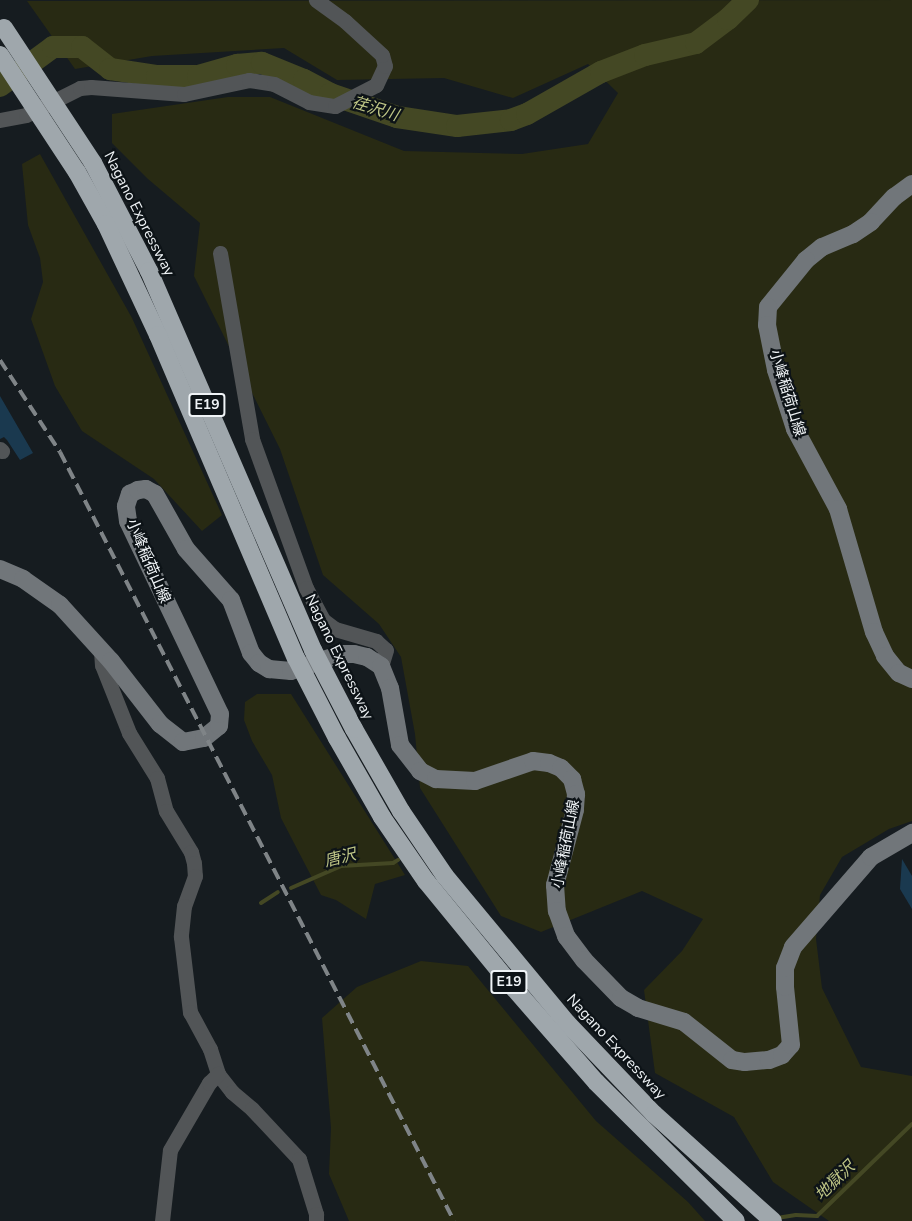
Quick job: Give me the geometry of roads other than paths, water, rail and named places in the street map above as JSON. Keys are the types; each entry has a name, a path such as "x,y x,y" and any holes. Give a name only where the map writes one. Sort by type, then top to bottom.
{"highway":[{"name":"Nagano Expressway","path":"2,25 85,168 149,271 313,650 354,729 401,811 445,876 560,1015 654,1114 773,1221"},
{"name":"Nagano Expressway","path":"0,55 85,168 106,224 158,335 296,658 337,738 382,817 426,881 596,1082 736,1221"}],"main road":[{"name":"小峰稲荷山線","path":"912,184 894,197 871,222 853,234 822,247 806,260 772,300 768,307 767,325 776,370 795,429 838,509 874,632 885,656 899,673 912,679"},
{"name":"小峰稲荷山線","path":"0,569 23,579 60,605 160,724 183,742 204,738 219,726 220,714 128,521 126,506 130,494 146,489 155,494 186,549 231,600 251,653 259,663 280,672 291,671 341,654 354,654 367,657 381,666 390,688 400,745 420,771 436,779 475,781 532,761 549,763 561,768 572,779 576,794 575,810 555,885 558,911 566,936 584,960 621,998 638,1008 684,1022 732,1060 745,1062 769,1060 782,1055 791,1045 785,987 786,968 793,947 871,857 912,833"}],"street":[{"path":"0,120 26,115 80,88 184,94 249,80 274,84 309,102 335,106 352,95 376,85 385,66 382,54 345,21 316,0"},
{"path":"220,253 252,439 306,588 323,620 335,629 376,641 386,650 381,666"},
{"path":"101,651 102,665 129,733 157,778 166,811 191,852 195,876 184,906 181,937 187,1001 210,1049 218,1074 232,1092 252,1109 299,1159 316,1214 316,1221"},
{"path":"162,1221 170,1150 209,1083 218,1074"}],"waterway":[{"name":"荏沢川","path":"0,86 53,47 82,47 110,69 157,76 198,76 237,65 262,63 304,80 330,94 397,117 457,126 511,120 527,114 601,72 645,55 696,43 728,19 748,0"},
{"name":"唐沢","path":"291,888 341,866 393,863 398,860"},
{"path":"261,903 278,892"},
{"name":"地獄沢","path":"777,1218 796,1215 817,1216 912,1124"}],"railway":[{"path":"0,360 60,452 454,1221"}]}
